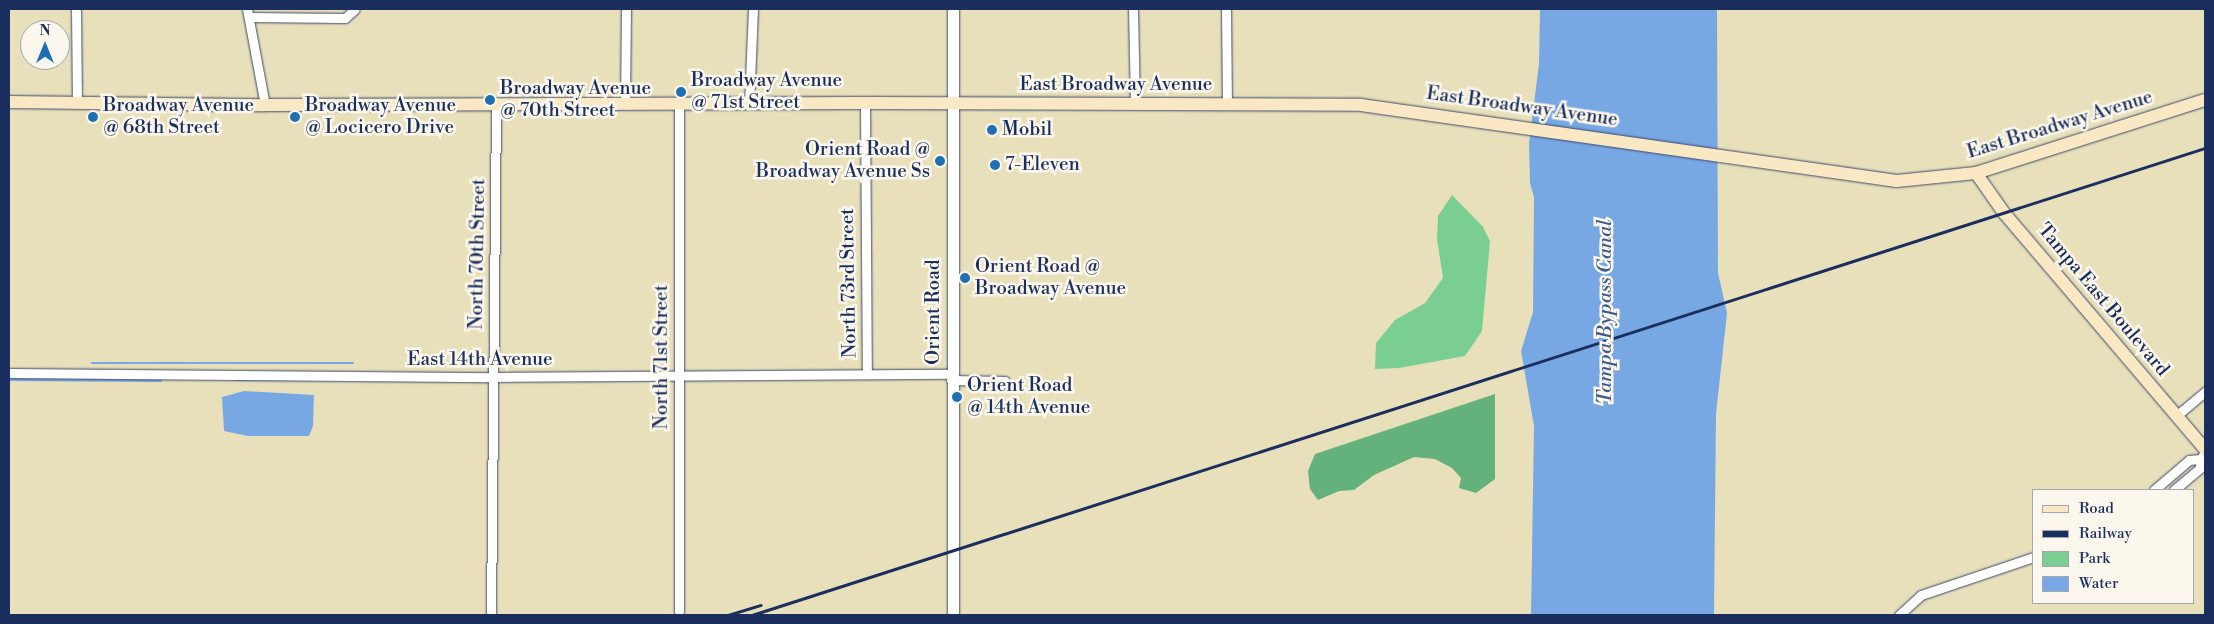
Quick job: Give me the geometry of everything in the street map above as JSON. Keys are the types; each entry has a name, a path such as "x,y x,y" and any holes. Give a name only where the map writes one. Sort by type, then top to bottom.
{"main road":[{"name":"East Broadway Avenue","path":"9,102 265,105 496,103 1361,105 1516,125 1896,181 1976,173 2205,100"},
{"name":"Tampa East Boulevard","path":"1976,173 2004,213 2176,416 2204,454"}],"street":[{"path":"76,9 77,102"},
{"path":"625,103 626,9"},
{"path":"750,104 753,9"},
{"name":"Orient Road","path":"953,9 953,615"},
{"path":"1133,9 1135,103"},
{"path":"1226,9 1227,104"},
{"path":"265,105 248,13 345,18 353,12"},
{"name":"North 70th Street","path":"491,615 496,103"},
{"name":"North 73rd Street","path":"865,103 866,373"},
{"name":"North 71st Street","path":"679,104 679,611"},
{"name":"East 14th Avenue","path":"9,374 679,377 866,373 1005,381"},
{"path":"2176,416 2205,392"},
{"path":"2155,489 2189,460 2204,454"},
{"path":"2175,489 2199,469 2204,454"},
{"path":"1899,615 1921,594 2032,557"}],"green space":[{"path":"1452,195 1483,227 1490,241 1482,331 1465,356 1399,368 1375,369 1376,343 1395,320 1425,303 1443,278 1437,239 1438,216"},
{"path":"1495,394 1495,479 1476,493 1459,488 1461,478 1452,468 1435,459 1414,457 1374,475 1354,490 1339,491 1318,500 1310,489 1308,471 1315,454"}],"water":[{"name":"Tampa Bypass Canal","path":"1540,9 1717,9 1718,273 1727,313 1716,414 1714,615 1531,615 1534,426 1521,351 1533,312 1534,197 1530,183 1529,143 1539,64"},
{"path":"244,391 314,395 313,426 309,436 248,436 224,431 222,397"}],"waterway":[{"path":"92,363 353,363"},
{"path":"9,379 160,380"},
{"path":"235,380 312,380"}],"railway":[{"path":"752,615 2205,148"},
{"path":"728,615 761,605"}],"place":[{"name":"Broadway Avenue @ 71st Street","path":"681,92"},
{"name":"Broadway Avenue @ 70th Street","path":"490,100"},
{"name":"Broadway Avenue @ 68th Street","path":"93,117"},
{"name":"Broadway Avenue @ Locicero Drive","path":"295,117"},
{"name":"Mobil","path":"992,130"},
{"name":"Orient Road @ Broadway Avenue Ss","path":"940,161"},
{"name":"7-Eleven","path":"995,165"},
{"name":"Orient Road @ Broadway Avenue","path":"965,278"},
{"name":"Orient Road @ 14th Avenue","path":"957,397"}]}
